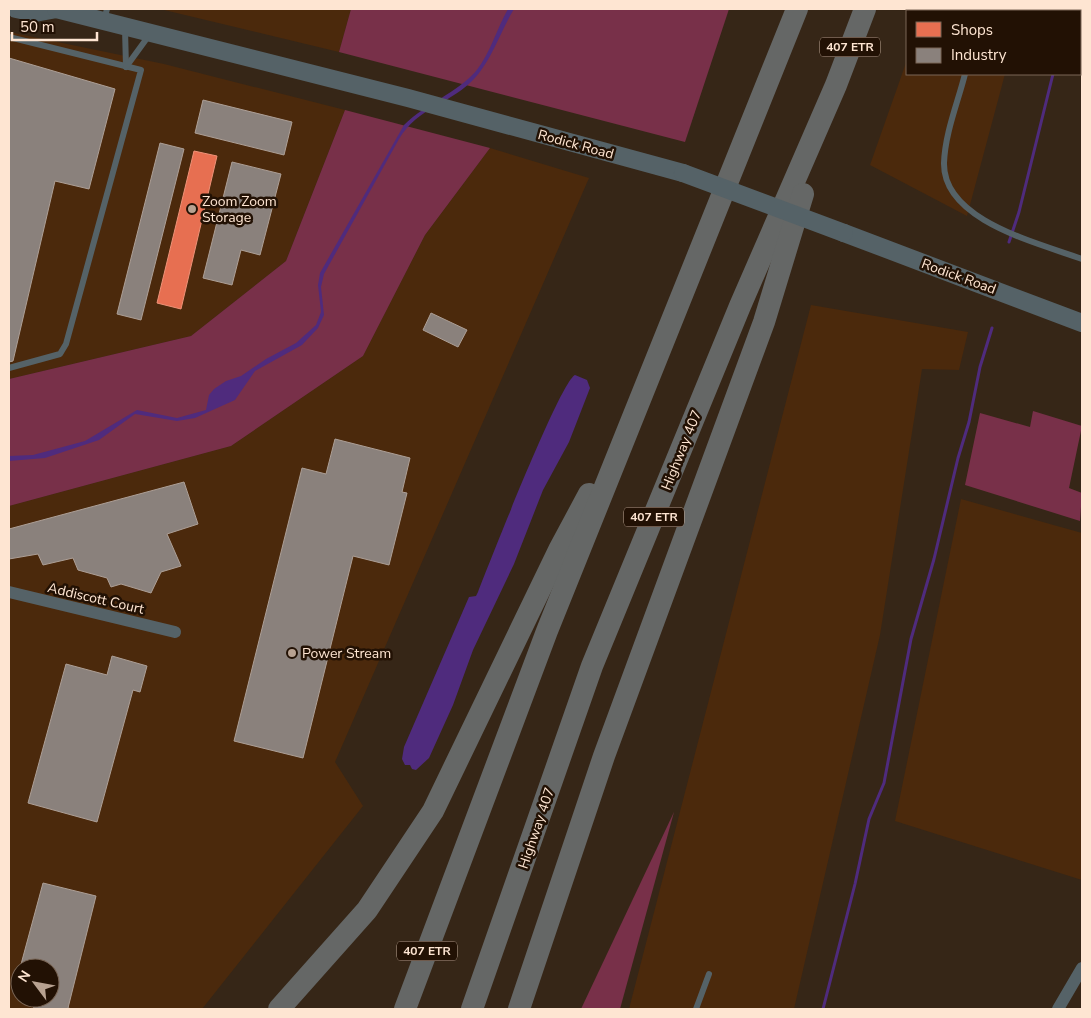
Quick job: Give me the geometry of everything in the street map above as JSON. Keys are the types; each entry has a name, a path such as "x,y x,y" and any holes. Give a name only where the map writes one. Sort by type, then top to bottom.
{"highway":[{"name":"407 ETR","path":"405,1009 547,631 797,9"},
{"name":"Highway 407","path":"472,1009 592,666 740,306 836,85 864,9"},
{"path":"519,1009 604,756 764,322 836,85"},
{"path":"279,1009 367,910 432,811 559,550 642,394"}],"main road":[{"name":"Rodick Road","path":"16,9 35,13 56,9 105,15 125,27 408,98 683,174 1082,323"}],"street":[{"name":"Addiscott Court","path":"9,592 175,632"},
{"path":"1058,1009 1082,968"}],"lane":[{"path":"125,27 126,67"},
{"path":"126,67 151,34"},
{"path":"9,38 141,70 66,344 60,354 9,368"},
{"path":"965,75 948,138 944,164 947,180 953,195 980,218 1082,259"},
{"path":"696,1009 709,974"}],"shaded area":[{"path":"160,9 351,9 339,52"},
{"path":"351,9 729,9 685,142 339,52"},
{"path":"508,9 514,9 490,57 478,74 462,90 415,120 399,139 324,274 321,287 324,315 318,328 302,345 255,371 235,400 195,418 177,421 135,414 99,440 45,458 9,461 9,456 33,455 85,441 137,410 177,418 206,410 209,395 214,389 226,381 241,376 266,359 296,343 316,325 321,312 318,285 320,273 404,125 421,111 460,86 476,71 485,57"},
{"path":"9,32 164,64 345,110 286,261 191,336 9,379"},
{"path":"906,63 906,75 1005,75 967,216 870,165"},
{"path":"345,110 490,148 425,235 363,356 231,446 9,506 9,379 191,336 286,261"},
{"path":"490,148 589,178 335,762 363,806 202,1009 9,1009 9,506 231,446 363,356 425,235"},
{"path":"811,305 968,332 959,370 922,369 880,635 794,1009 629,1009"},
{"path":"575,375 587,380 590,388 569,442 543,490 514,564 473,650 453,705 429,758 416,770 412,769 410,765 405,765 402,759 404,747 469,597 476,596 478,592 555,408 567,385"},
{"path":"1033,411 1082,426 1069,488 1082,493 1080,521 965,485 980,413 1030,427"},
{"path":"961,499 1082,533 1082,880 895,821"},
{"path":"674,812 620,1009 581,1009"}],"building: Shops":[{"path":"194,151 217,156 181,309 157,303"}],"building: Industry":[{"path":"9,58 115,89 89,189 55,181 13,361 9,362"},
{"path":"203,100 292,122 284,155 195,133"},
{"path":"160,143 184,149 141,320 117,314"},
{"path":"232,162 281,174 260,255 241,250 232,285 203,278"},
{"path":"431,313 467,330 458,347 423,330"},
{"name":"Power Stream","path":"335,439 410,458 402,492 407,493 389,565 353,556 303,758 234,741 302,468 326,474"},
{"path":"184,482 198,524 167,534 181,566 161,572 151,593 121,584 111,587 107,578 78,570 73,558 43,565 38,554 9,559 9,529"},
{"path":"112,656 147,666 140,692 133,690 97,822 28,803 66,664 107,675"},
{"path":"43,883 96,896 68,1008 72,1009 34,1008 60,1008 60,958 23,958"}],"waterway":[{"path":"1009,242 1019,212 1053,75"},
{"path":"823,1009 855,884 869,819 884,783 911,639 934,559 958,458 969,422 980,367 992,328"}],"place":[{"name":"Zoom Zoom Storage","path":"192,209"},
{"name":"Power Stream","path":"292,653"}]}
